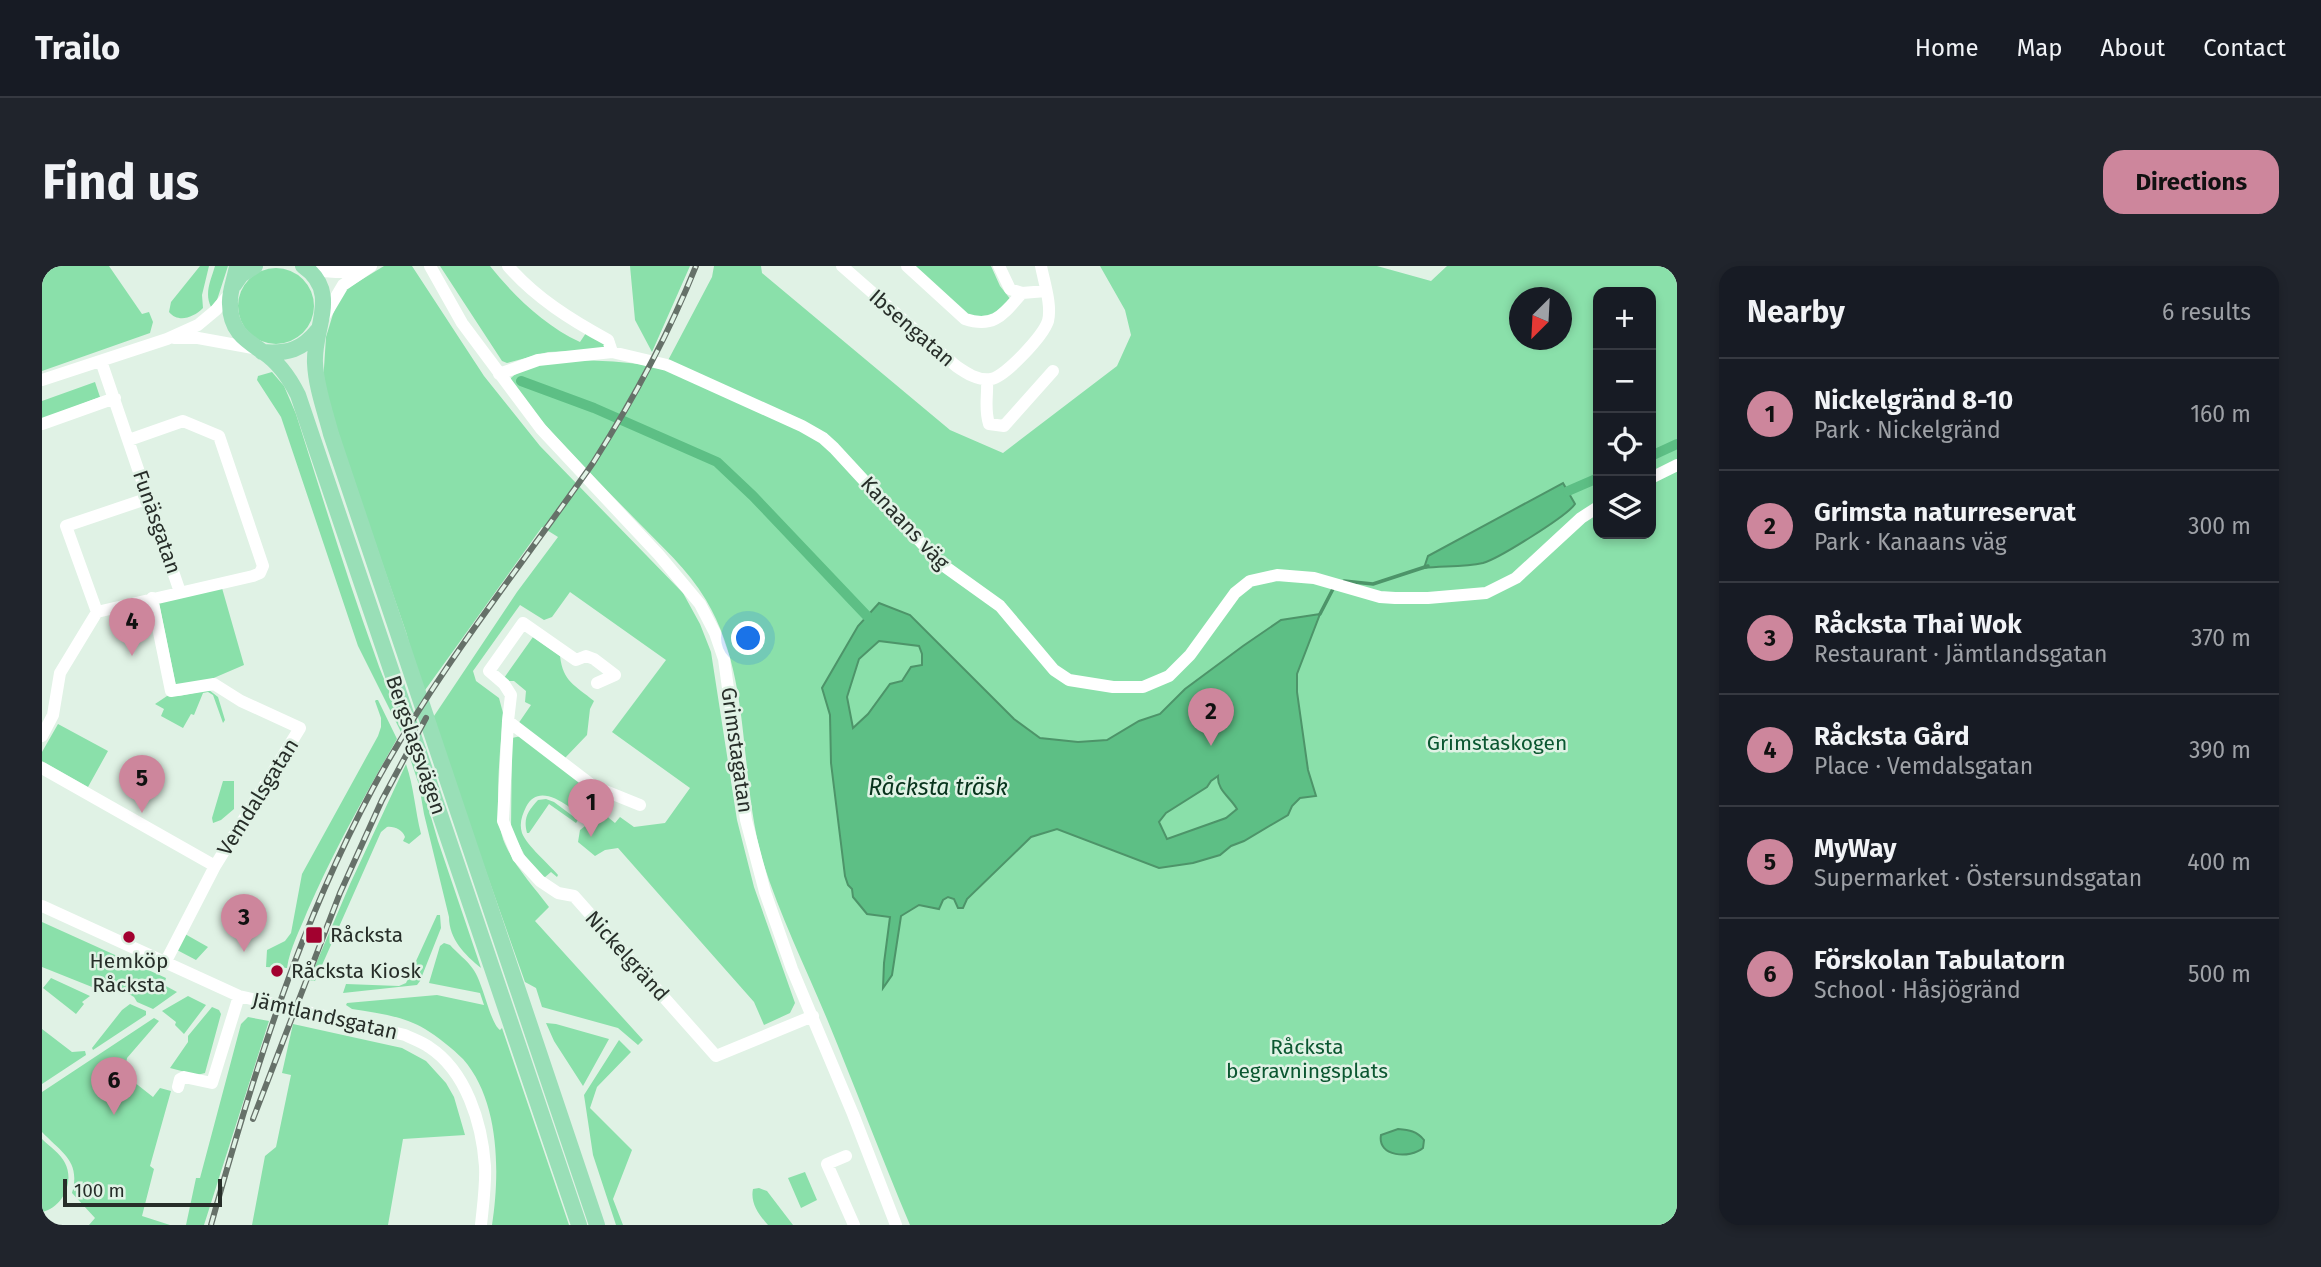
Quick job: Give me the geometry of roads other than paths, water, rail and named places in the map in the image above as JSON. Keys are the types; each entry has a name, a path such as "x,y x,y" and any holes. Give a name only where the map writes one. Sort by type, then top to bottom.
{"main road":[{"name":"Bergslagsvägen","path":"237,266 230,314 238,333 279,368 298,395 579,1225"},
{"path":"232,288 242,275 255,266"},
{"name":"Bergslagsvägen","path":"305,268 317,281 322,292 324,307 315,366 331,434 597,1225"},
{"path":"258,350 279,354 295,350 306,343 320,325"}],"street":[{"name":"Grimstagatan","path":"430,266 462,323 541,429 659,555 700,604 715,633 724,659 746,820 765,892 792,968 896,1225"},
{"path":"509,266 521,281 565,316 608,340 612,352"},
{"name":"Ibsengatan","path":"842,266 956,366 968,375 987,380"},
{"name":"Ibsengatan","path":"907,266 965,318 976,322 998,319 1022,293"},
{"path":"999,266 1010,289 1022,293 1046,291"},
{"path":"1041,266 1048,321 1032,344 1000,377 987,380 985,412 989,424 1004,426 1054,371"},
{"path":"305,268 336,272 368,268"},
{"path":"320,325 343,285 368,268"},
{"path":"42,380 167,339 198,325 232,288"},
{"path":"167,339 183,337 233,343 258,350"},
{"name":"Kanaans väg","path":"499,374 538,360 612,352 667,365 802,426 823,438 940,563 1000,606 1054,670 1069,680 1113,687 1143,687 1169,676 1190,655 1235,593 1251,581 1277,575 1314,578 1380,597 1395,598 1486,593 1516,578 1593,510"},
{"name":"Funäsgatan","path":"97,612 180,592 101,361"},
{"path":"42,424 115,398"},
{"path":"129,440 183,421 219,436 264,566 260,573 180,592"},
{"path":"1655,476 1677,465"},
{"path":"42,736 53,715 60,673 97,612 66,526 149,498"},
{"name":"Vemdalsgatan","path":"152,598 171,691 214,684 241,701 300,728 215,866 165,963"},
{"name":"Nickelgränd","path":"597,682 615,675 594,659 586,656 576,660 523,623 489,671 504,684 511,695 503,821 518,857 551,889 574,896 716,1056 813,1016"},
{"path":"508,721 593,786 640,804"},
{"path":"42,768 215,866"},
{"name":"Jämtlandsgatan","path":"42,906 239,996 405,1035 429,1047 449,1063 475,1114 483,1142 485,1188 481,1225"},
{"path":"178,1087 180,1079 184,1077 212,1083 239,996"},
{"path":"846,1156 827,1164 854,1225"}],"water":[{"path":"1563,483 1575,504 1517,546 1483,563 1424,568 1428,556"},
{"name":"Råcksta träsk","path":"879,603 910,615 1014,719 1040,738 1078,742 1107,740 1139,721 1160,714 1185,689 1281,620 1320,614 1297,674 1308,770 1316,796 1300,798 1288,815 1231,846 1220,855 1193,863 1159,868 1057,829 1031,837 967,899 963,908 958,908 954,899 948,897 943,900 939,909 919,905 901,916 892,975 883,988 890,917 867,914 853,897 845,876 831,763 830,715 822,688 858,626","holes":["879,641 919,646 922,665 911,667 902,681 890,684 868,714 853,728 847,697 859,659","1218,776 1222,789 1237,809 1226,818 1167,839 1159,822 1166,813 1207,787"]},
{"path":"1398,1129 1419,1135 1424,1140 1423,1148 1403,1155 1389,1152 1381,1142 1381,1135"}],"waterway":[{"path":"521,381 594,408 717,462 867,616"},
{"path":"1656,454 1677,444"},
{"path":"1568,491 1593,480"},
{"path":"1344,581 1373,584 1428,566"},
{"path":"1320,614 1334,587"}],"railway":[{"path":"211,1225 261,1057 300,947 322,893 373,788 397,745 450,663 608,439 662,342 696,266"},
{"path":"253,1119 340,893 382,800 426,718"}],"place":[{"name":"Råcksta Gård","path":"132,656"},
{"name":"Grimsta naturreservat","path":"1211,746"},
{"name":"MyWay","path":"142,813"},
{"name":"Nickelgränd 8-10","path":"591,837"},
{"name":"Råcksta","path":"314,935"},
{"name":"Hemköp Råcksta","path":"129,937"},
{"name":"Råcksta Thai Wok","path":"244,952"},
{"name":"Råcksta Kiosk","path":"277,971"},
{"name":"Förskolan Tabulatorn","path":"114,1115"}],"park label":[{"name":"Grimstaskogen","path":"1497,743"},
{"name":"Råcksta begravningsplats","path":"1307,1059"}]}
